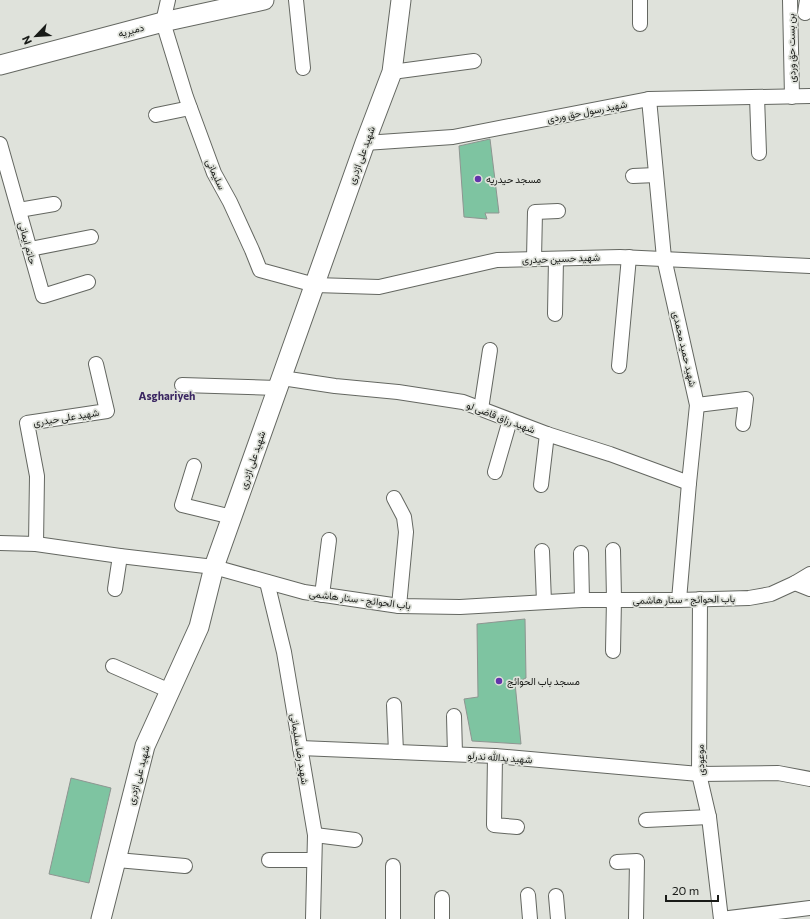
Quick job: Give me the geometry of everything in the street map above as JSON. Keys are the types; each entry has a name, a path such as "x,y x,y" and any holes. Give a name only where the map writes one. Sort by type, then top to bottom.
{"street":[{"path":"163,22 168,0"},
{"name":"دمیریه","path":"0,65 163,22 264,0"},
{"path":"296,0 303,68"},
{"name":"شهید علی اژدری","path":"101,919 145,746 199,627 214,567 365,143 392,72 401,0"},
{"path":"640,0 640,24"},
{"name":"بن بست حق وردی","path":"790,0 792,97"},
{"name":"سلیمانی","path":"163,22 190,108 214,173 230,202 260,270 315,285"},
{"path":"392,72 474,61"},
{"name":"شهید رسول حق وردی","path":"365,143 454,137 648,99 810,96"},
{"path":"757,97 759,153"},
{"name":"شهید حمید محمدی","path":"648,99 664,258 697,405 679,600"},
{"path":"156,114 190,108"},
{"name":"حاتم ایمانی","path":"0,144 20,210 43,296 88,282"},
{"path":"633,176 656,175"},
{"path":"20,210 54,204"},
{"path":"534,259 536,212 558,211"},
{"path":"30,249 91,237"},
{"path":"619,366 629,257"},
{"name":"شهید حسین حیدری","path":"315,285 379,287 497,260 629,257 810,266"},
{"path":"555,314 556,259"},
{"path":"481,409 490,350"},
{"name":"شهید علی حیدری","path":"36,544 38,476 26,423 107,411 96,364"},
{"name":"شهید رزاق قاضی لو","path":"182,385 280,383 335,386 398,392 463,402 547,434 610,454 689,483"},
{"path":"697,405 746,399 743,424"},
{"path":"495,472 510,420"},
{"path":"541,485 547,434"},
{"path":"194,466 182,505 232,517"},
{"path":"394,498 404,518 406,532 399,606"},
{"path":"322,595 330,540"},
{"name":"باب الحوائج - ستار هاشمی","path":"0,543 36,544 214,567 304,592 399,606 460,607 614,599 679,600 749,598 771,594 795,584 810,574"},
{"path":"613,550 613,651"},
{"path":"542,551 544,602"},
{"path":"581,553 582,600"},
{"path":"115,589 120,556"},
{"name":"شهید رضا سلیمانی","path":"267,582 284,652 315,835 312,919"},
{"path":"795,584 810,589"},
{"name":"موعودی","path":"700,599 699,774 709,817 721,919"},
{"path":"112,666 170,691"},
{"path":"394,705 396,752"},
{"path":"454,716 455,754"},
{"name":"شهید یدالله ندرلو","path":"300,748 495,756 699,774 778,773 810,779"},
{"path":"495,756 494,825 517,827"},
{"path":"646,820 709,817"},
{"path":"315,835 355,840"},
{"path":"117,860 185,866"},
{"path":"269,860 314,860"},
{"path":"617,862 637,861 636,919"},
{"path":"393,866 393,919"},
{"path":"528,895 530,919"},
{"path":"556,896 558,919"},
{"path":"442,898 442,919"},
{"path":"721,919 810,908"}],"building":[{"name":"مسجد حیدریه","path":"490,139 499,213 485,213 487,219 464,217 459,146"},
{"name":"مسجد باب الحوائج","path":"525,619 526,678 515,683 521,744 472,741 464,699 478,697 477,624"},
{"path":"71,778 111,788 89,883 49,874"}],"place":[{"name":"مسجد حیدریه","path":"478,179"},
{"name":"مسجد باب الحوائج","path":"499,681"}],"district":[{"name":"Asghariyeh","path":"167,395"}]}
